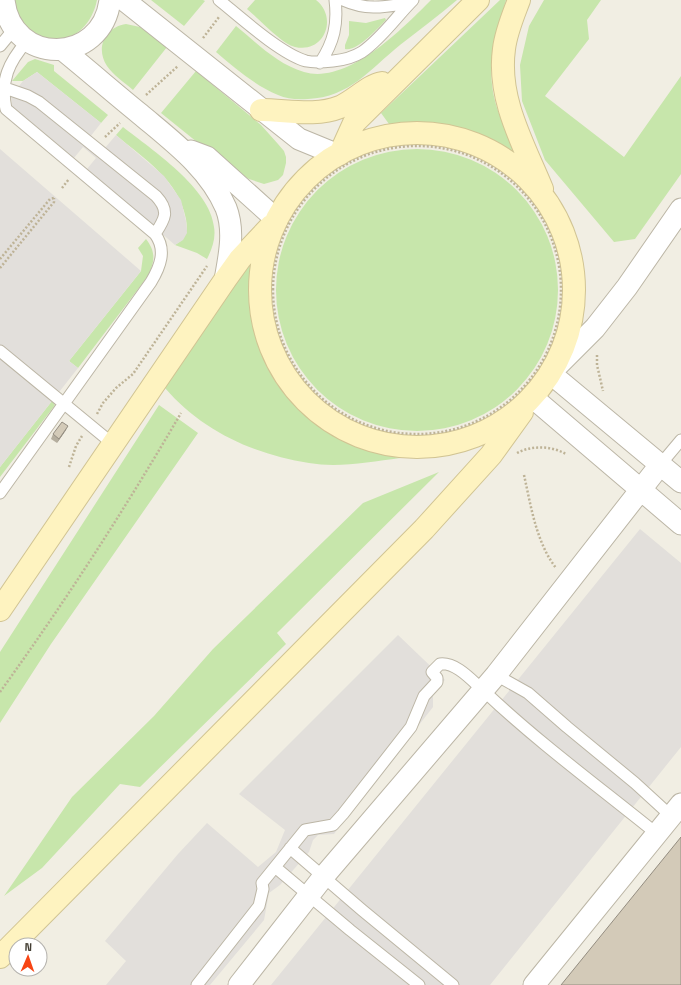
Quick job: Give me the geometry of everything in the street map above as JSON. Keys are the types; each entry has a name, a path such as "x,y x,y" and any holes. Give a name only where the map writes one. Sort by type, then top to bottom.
{"street":[{"path":"4,0 8,18 21,35 39,47 63,50 75,47 95,34 103,24 108,13 110,0"},
{"path":"124,0 299,139 339,155"},
{"path":"339,155 354,123 478,0"},
{"path":"519,0 509,26 504,50 505,94 518,132 548,205 560,226 568,248 574,282 573,305 569,328 562,350 551,372"},
{"path":"63,50 178,146 211,183 226,208 229,221 230,250 225,280"},
{"path":"261,110 326,111 350,102 377,84 397,80"},
{"path":"531,398 506,420 491,428 464,440 436,446 408,446 380,442 354,433 329,420 307,402 289,381 275,357 265,330 260,303 261,275 266,247 276,221 288,201 303,183 319,168 339,155 374,140 400,135 427,134 453,138 478,147 507,163 532,184 548,205"},
{"path":"178,146 207,157 276,221"},
{"path":"0,957 424,529 491,455 551,372 595,328 627,287 681,209"},
{"path":"0,610 225,280 240,259 276,221"},
{"path":"551,372 681,482"},
{"path":"531,398 681,524"},
{"path":"239,985 310,896 324,876 496,675 660,465"},
{"path":"534,985 676,810"}],"lane":[{"path":"219,0 280,48 295,57 320,63 343,60 361,52 392,24 412,1"},
{"path":"320,63 327,53 336,29 337,16 335,0"},
{"path":"343,0 364,7 379,8 412,1"},
{"path":"0,46 21,35"},
{"path":"0,493 159,270 161,249 160,241 155,234 6,110 2,95 2,87 7,66 21,35"},
{"path":"2,87 28,96 39,102 156,196 162,203 165,211 164,220 155,234"},
{"path":"0,351 112,444"},
{"path":"660,465 681,440"},
{"path":"197,985 259,906 263,889 262,883 290,848 305,830 333,824 368,784 411,728 424,696 437,682 437,678 432,672 440,664 450,664 483,691 510,716 657,834"},
{"path":"496,675 528,693 566,727 636,783 676,810"},
{"path":"290,848 453,985"},
{"path":"275,867 419,985"}],"path":[{"path":"199,43 222,12"},
{"path":"143,98 184,61"},
{"path":"104,138 119,124"},
{"path":"403,146 427,146 452,150 487,164 508,178 526,195 540,215 556,249 561,274 560,311 554,335 544,358 531,378 509,401 483,418 460,427 436,433 399,433 374,428 341,412 321,397 304,380 290,359 276,325 272,294 275,264 281,240 292,218 306,197 324,180 355,160 378,150 403,146"},
{"path":"62,188 69,178"},
{"path":"0,259 50,199 54,198 54,202 0,268"},
{"path":"597,352 597,365 605,397"},
{"path":"0,692 65,598 142,479 181,413"},
{"path":"514,455 522,451 544,447 555,449 568,455"},
{"path":"524,475 537,528 551,562 567,584"}],"green space":[{"path":"12,0 97,0 94,11 83,28 75,34 57,40 36,34 24,27 18,17"},
{"path":"151,0 203,0 205,1 184,26"},
{"path":"255,0 316,0 323,7 327,24 321,40 314,45 305,48 290,45 277,36 247,9"},
{"path":"431,0 457,0 400,45 358,81 347,88 323,97 296,99 278,95 253,81 216,52 236,26 276,58 294,68 304,72 321,74 338,70 356,62 390,39"},
{"path":"500,0 506,0 495,41 491,66 493,93 497,108 512,142 515,154 484,137 454,127 423,123 389,124 381,113"},
{"path":"544,0 601,0 587,20 589,39 545,96 624,157 681,76 681,174 635,239 614,242 545,160 522,101 520,65 529,26"},
{"path":"385,18 386,20 361,43 350,49 345,49 349,35 349,21 366,23"},
{"path":"126,24 140,27 167,47 133,90 116,76 107,66 102,52 104,39 112,29"},
{"path":"35,59 54,65 54,71 108,115 101,123 37,72 23,81 12,81 28,62"},
{"path":"196,71 261,125 284,151 286,163 283,175 278,180 264,184 249,179 223,163 161,113"},
{"path":"123,127 178,171 202,198 210,212 214,227 213,243 207,259 197,253 175,245 184,237 187,227 182,205 176,193 159,171 116,135"},
{"path":"417,149 444,152 471,160 495,173 506,181 526,201 541,224 552,249 558,290 555,317 547,344 534,368 526,379 506,399 483,414 458,425 417,431 390,428 363,420 339,407 328,399 308,379 293,356 282,331 276,290 279,263 287,236 300,212 308,201 328,181 351,166 376,155"},
{"path":"146,239 153,252 152,266 148,276 78,368 69,361 141,271 143,256 138,248"},
{"path":"251,260 250,300 253,324 260,351 272,375 286,396 304,415 325,430 348,442 373,452 400,458 354,464 331,465 309,463 268,454 249,447 212,428 195,417 165,388 234,282"},
{"path":"52,401 55,405 0,477 0,467"},
{"path":"159,405 198,433 51,644 0,723 0,652"},
{"path":"439,472 277,633 286,644 140,787 120,784 42,868 4,896 72,797 154,716 213,649 363,503"}],"shaded area":[{"path":"37,72 101,123 90,137 105,148 116,135 164,176 181,200 187,233 183,240 175,245 87,169 96,158 83,147 74,158 12,106 11,96 23,81"},
{"path":"0,149 141,271 69,361 78,368 0,467"},
{"path":"640,529 681,563 681,747 490,985 271,985"},
{"path":"398,635 445,680 433,692 433,707 334,834 318,835 313,840 309,852 280,885 269,893 264,920 210,985 106,985 126,961 105,941 178,854 207,823 258,867 276,852 285,830 239,794"}],"building":[{"path":"62,422 68,426 59,439 53,434"},
{"path":"681,837 681,985 561,985"}]}
